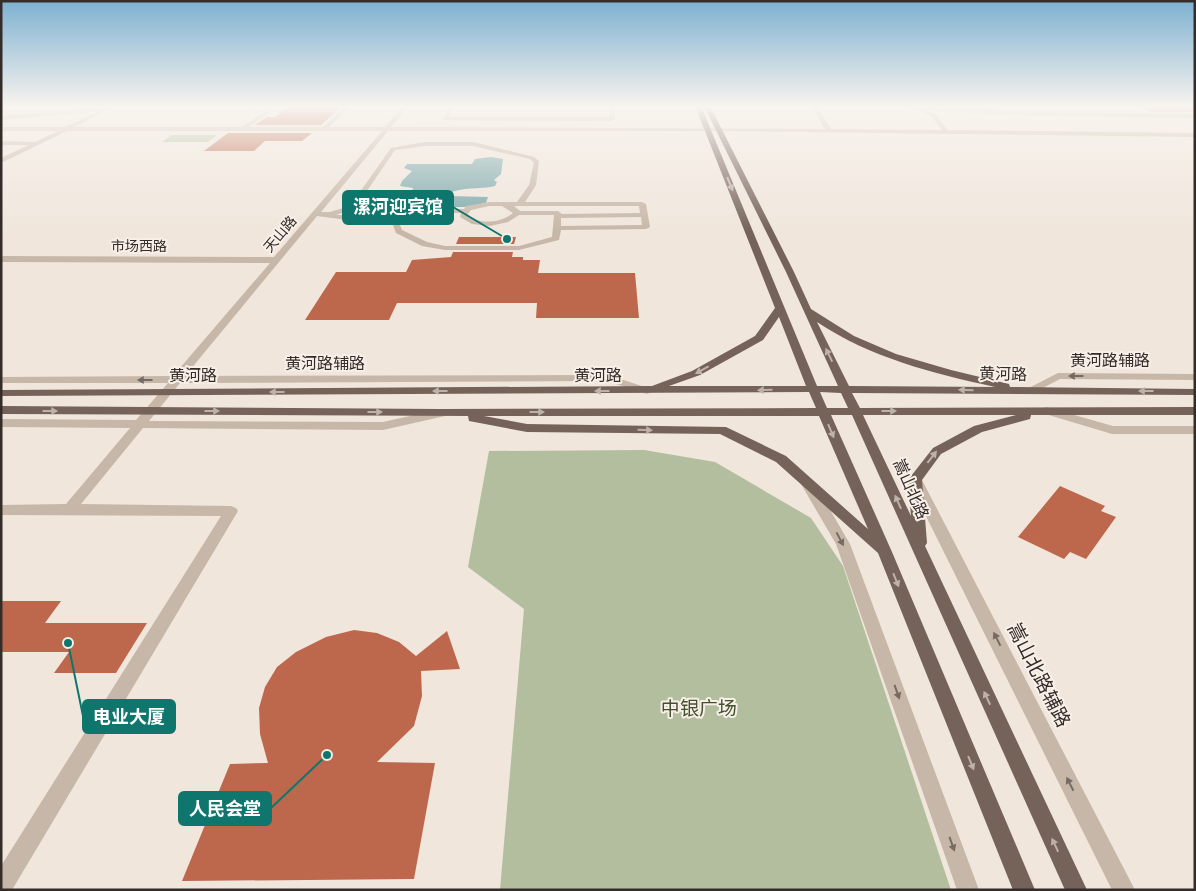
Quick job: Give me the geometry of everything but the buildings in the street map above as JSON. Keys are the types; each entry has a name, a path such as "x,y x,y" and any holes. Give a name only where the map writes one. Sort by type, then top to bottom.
{"main road":[{"name":"嵩山北路","path":"721,148 780,308 822,412 885,552 1024,890"},
{"name":"嵩山北路","path":"724,148 790,272 806,310 846,389 1076,890"},
{"path":"647,391 696,374 759,338 780,308"},
{"path":"806,310 859,342 908,361 1029,391"},
{"name":"黄河路","path":"1,393 813,389 1195,392"},
{"path":"1,410 145,417"},
{"path":"920,552 915,480 937,451 978,429 1046,411"},
{"path":"441,413 1195,411"},
{"path":"441,413 527,428 722,430 781,459 885,552"}],"street":[{"path":"1,156 19,148"},
{"path":"1,161 29,148"},
{"name":"天山路","path":"70,509 370,148"},
{"path":"352,208 393,149 402,148"},
{"path":"488,148 532,158 537,162 532,190 519,204"},
{"path":"315,214 332,214 340,209 352,208 359,213 393,215 464,213 474,206 496,204 642,204 646,227 557,228"},
{"path":"496,204 514,208 517,213"},
{"path":"332,214 338,218 359,213 464,213 472,221 494,222 507,220 517,213 558,213 558,216 644,215"},
{"path":"393,215 399,231 425,244 445,248 519,248 556,238 558,216"},
{"name":"市场西路","path":"1,259 276,260"},
{"name":"黄河路辅路","path":"1029,391 1058,376 1195,377"},
{"name":"黄河路辅路","path":"1,380 608,378 647,391"},
{"path":"1046,411 1112,430 1195,430"},
{"path":"1,423 145,417 383,426 441,413"},
{"name":"嵩山北路辅路","path":"915,480 1124,890"},
{"path":"807,482 843,544 968,890"},
{"path":"1,510 231,511 1,887"}],"green space":[{"name":"中银广场","path":"644,450 715,462 811,518 843,566 951,890 500,890 524,609 468,567 489,451"}],"water":[{"path":"491,157 503,159 501,174 494,180 497,182 495,186 459,190 447,194 450,196 488,197 486,203 464,207 391,207 396,205 401,196 412,192 413,188 400,186 402,181 412,171 404,168 407,164 472,164 475,159"}],"place":[{"name":"漯河迎宾馆","path":"507,239"},
{"name":"电业大厦","path":"68,643"},
{"name":"人民会堂","path":"327,755"}]}
